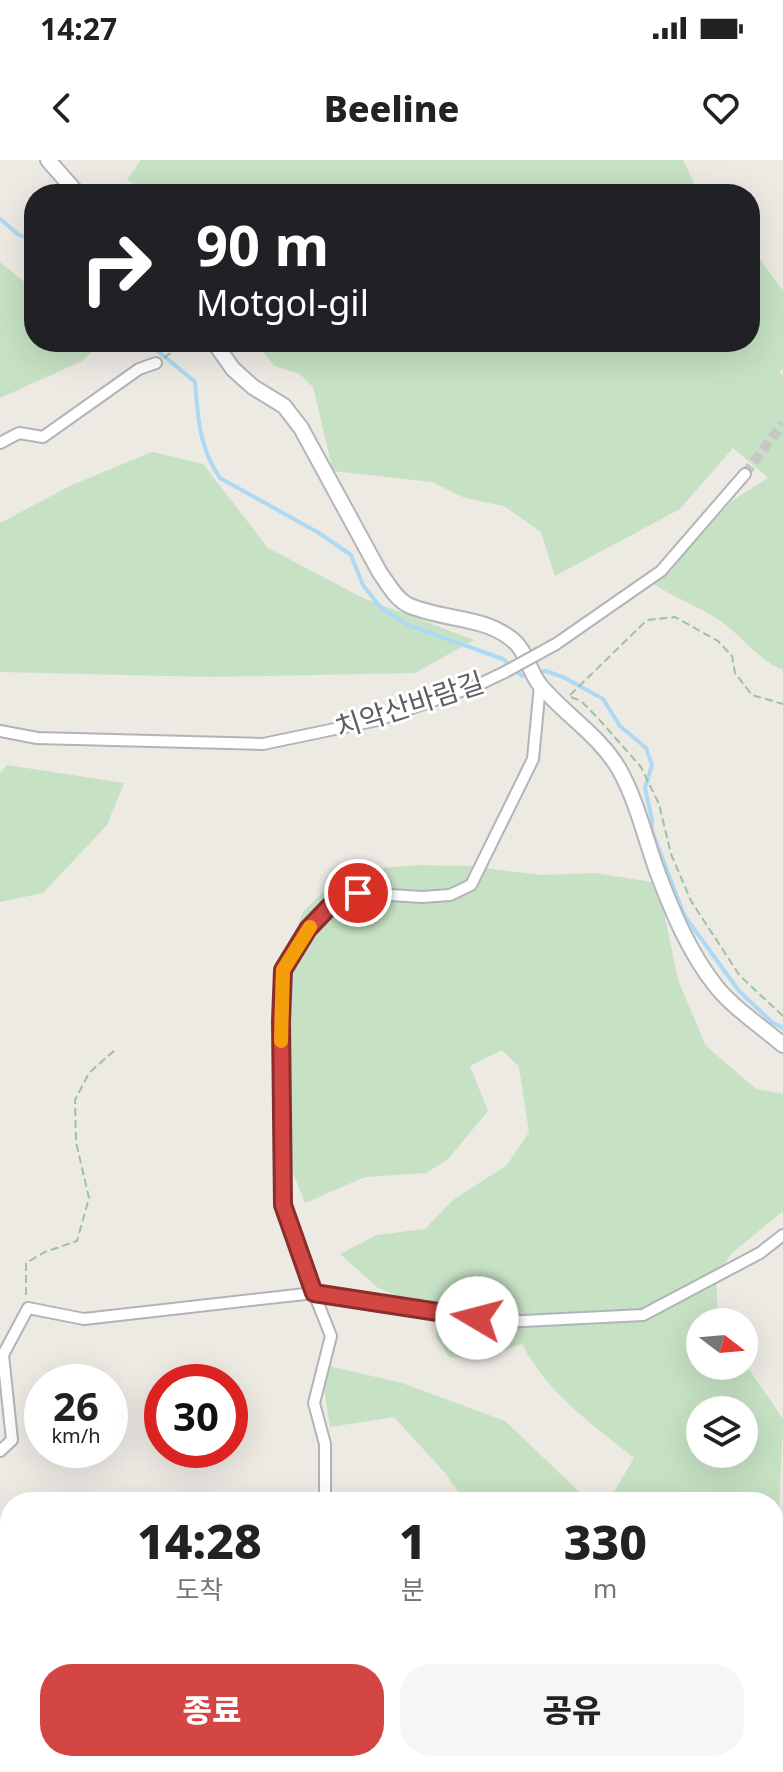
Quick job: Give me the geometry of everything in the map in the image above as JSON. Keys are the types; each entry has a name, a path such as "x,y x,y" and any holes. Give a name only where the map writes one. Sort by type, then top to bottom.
{"street":[{"path":"48,160 69,184"},
{"path":"221,352 233,369 253,387 284,406 301,428 380,573 394,592 406,604 499,631 518,645 538,682 600,743 619,770 637,809 657,871 681,929 716,986 783,1045"},
{"path":"0,443 19,433 43,437 139,369 156,363"},
{"name":"치악산바람길","path":"0,731 37,738 263,744 378,720 478,685 556,644 661,571 745,474"},
{"path":"325,1492 325,1444 314,1403 331,1336 283,1205 283,970 308,929 330,906 358,893 422,897 450,895 471,885 533,759 538,682"},
{"path":"0,1451 12,1440 3,1355 28,1308 84,1319 314,1293 504,1322 643,1315 760,1253 783,1235"}],"path":[{"path":"170,355 173,352"},
{"path":"568,696 647,620 675,617 718,641 732,656 735,673 752,695 783,704"},
{"path":"641,767 659,804 671,854 691,901 740,976 783,1016"},
{"path":"28,1308 24,1287 26,1263 45,1252 77,1241 89,1198 76,1142 75,1100 89,1073 116,1049"}],"green space":[{"path":"141,160 683,160 694,184 134,184 127,180"},
{"path":"760,259 783,291 783,367 779,373 783,375 783,670 766,660 719,620 654,584 733,500 768,478 733,448 680,509 555,576 541,532 504,506 465,498 432,482 333,471 313,387 300,374 274,366 264,352 760,352"},
{"path":"0,262 24,282 24,352 92,352 82,361 0,398"},
{"path":"152,452 203,464 268,548 363,598 474,640 415,673 210,677 0,672 0,523 72,485"},
{"path":"7,765 124,783 107,825 43,893 0,902 0,773"},
{"path":"419,865 469,866 541,875 595,873 658,883 678,980 706,1046 756,1089 783,1094 783,1211 732,1253 716,1275 717,1308 686,1308 686,1380 756,1380 783,1419 780,1492 614,1492 634,1458 557,1393 522,1344 479,1358 449,1357 436,1337 438,1313 378,1288 340,1254 377,1235 425,1229 453,1200 507,1165 529,1132 519,1067 502,1050 470,1066 488,1111 448,1159 426,1173 365,1177 305,1203 288,1160 292,1114 290,959 302,913 331,884 369,869"},
{"path":"320,1364 402,1383 505,1421 580,1492 458,1492 394,1417 330,1427"}],"waterway":[{"path":"0,219 24,237"},
{"path":"159,352 195,382 204,444 220,478 319,533 351,555 363,585 382,609 408,625 503,659 522,676 527,674"},
{"path":"536,672 546,671 565,678 603,699 620,726 646,748 652,765 645,788 652,831 684,915 739,991 773,1023 783,1028"}],"tunnel":[{"path":"745,474 783,423"}],"slow traffic":[{"path":"281,1041 283,970 310,927"}],"route":[{"path":"358,893 330,906 308,929 283,970 283,1205 314,1293 477,1318"}]}
